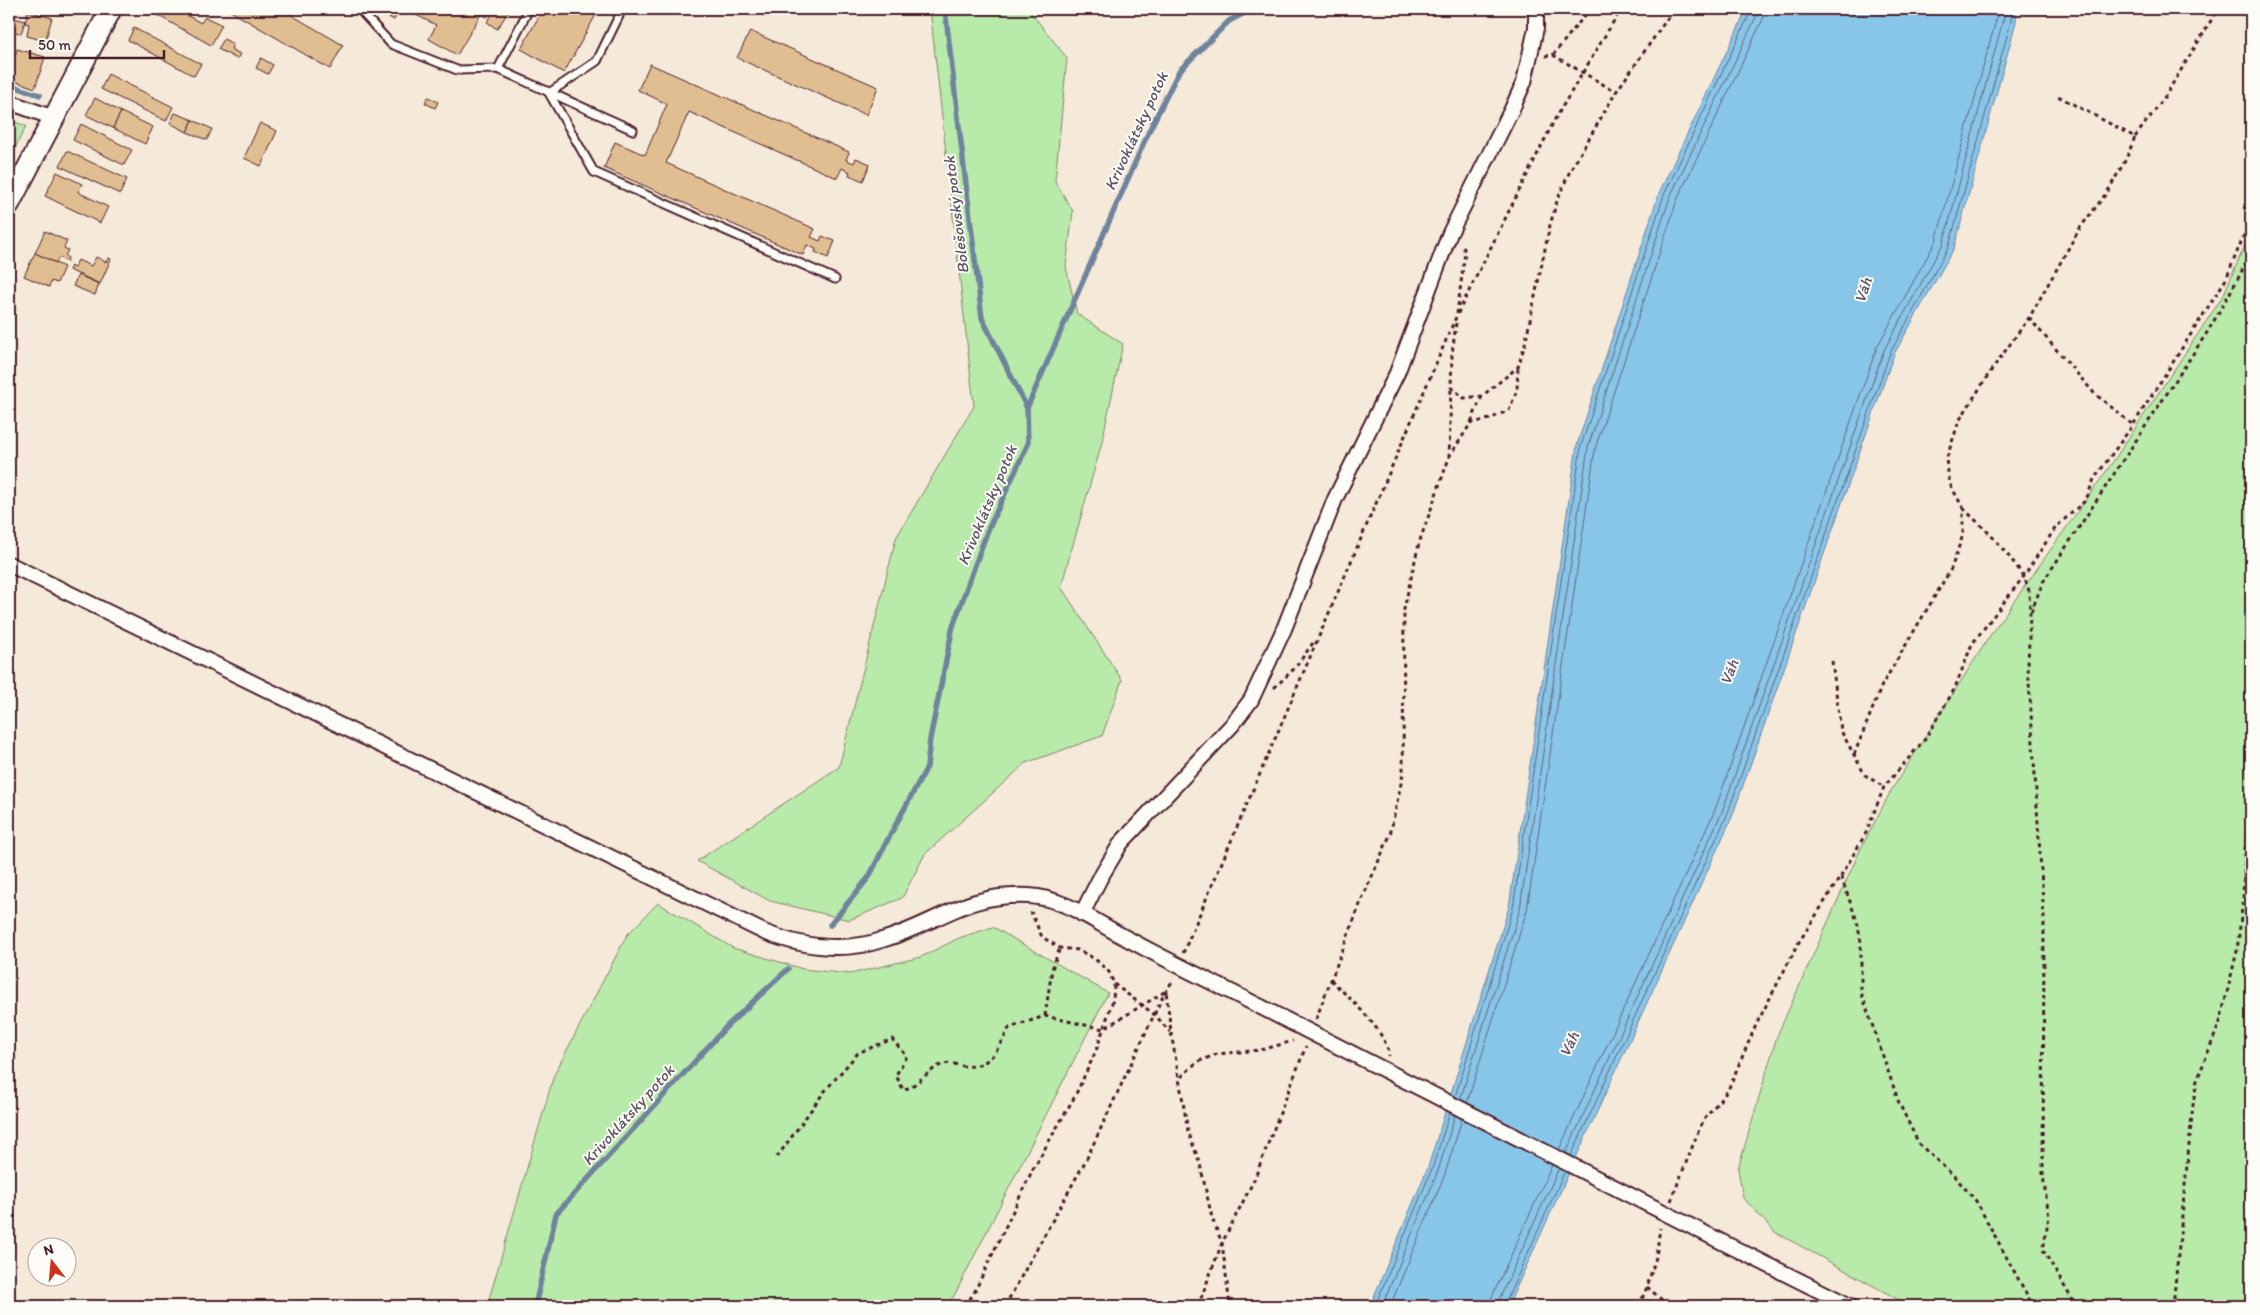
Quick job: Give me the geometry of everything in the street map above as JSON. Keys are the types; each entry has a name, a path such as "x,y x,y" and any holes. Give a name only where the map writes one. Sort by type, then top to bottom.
{"main road":[{"path":"9,204 111,9"}],"street":[{"path":"1082,914 1099,880 1122,843 1232,725 1251,700 1284,629 1335,499 1397,373 1450,232 1524,82 1536,28 1536,9"},
{"path":"9,102 54,118"},
{"path":"9,564 764,932 785,940 827,947 860,945 882,940 909,930 950,910 974,901 998,896 1031,896 1060,904 1850,1306"}],"lane":[{"path":"359,9 391,44 456,70 498,69 633,130"},
{"path":"498,69 529,9"},
{"path":"549,93 597,61 619,16 620,9"},
{"path":"549,93 594,172 835,279"}],"path":[{"path":"1590,9 1553,55 1616,92"},
{"path":"1004,1306 1086,1160 1166,991 1176,976 1178,965 1456,317 1555,119 1621,9"},
{"path":"1470,423 1490,419 1509,410 1517,390 1518,367 1525,344 1550,225 1557,201 1569,174 1616,92 1674,9"},
{"path":"2076,1306 2042,1250 2049,1217 2044,1176 2044,918 2028,665 2029,591 2024,576 1991,535 1963,508 1950,484 1946,460 1959,421 1990,372 2030,318 2080,228 2108,191 2126,159 2135,137 2164,98 2218,9"},
{"path":"2056,95 2135,137"},
{"path":"1670,1204 1702,1122 1728,1090 1756,1025 1773,992 1800,942 1866,833 1884,787 1925,739 1955,688 1972,644 2024,576 2056,528 2086,500 2094,479 2133,424 2226,279 2251,218"},
{"path":"1449,458 1452,354 1464,252 1460,239 1450,232"},
{"path":"2030,613 2043,582 2208,331 2240,275 2251,251"},
{"path":"2030,318 2094,393 2133,424"},
{"path":"1314,1025 1362,898 1390,835 1403,774 1404,609 1419,544 1449,458 1470,423 1482,396 1518,367"},
{"path":"1451,387 1464,398 1482,396"},
{"path":"1854,755 1882,686 1951,569 1963,535 1963,508"},
{"path":"1251,700 1262,698 1284,680 1308,652 1321,631"},
{"path":"1832,661 1841,731 1865,776 1884,787"},
{"path":"2173,1306 2193,1105 2197,1080 2220,1022 2237,951 2251,798"},
{"path":"1841,876 1857,921 1861,942 1861,992 1899,1103 1919,1144 1955,1177 1976,1201 2033,1306"},
{"path":"965,1306 974,1293 1041,1154 1075,1096 1096,1051 1113,1000 1114,984 1109,972 1095,959 1078,950 1060,948 1042,937 1031,911 1031,896"},
{"path":"1045,1016 1052,969 1060,948"},
{"path":"1331,980 1357,1005 1380,1035 1389,1051 1390,1059"},
{"path":"1114,984 1155,1015 1171,1032"},
{"path":"777,1157 824,1092 858,1052 892,1039 907,1056 896,1075 903,1090 912,1087 929,1071 947,1063 966,1066 984,1064 996,1053 1009,1028 1045,1016 1103,1029 1166,991"},
{"path":"1166,991 1188,1131 1200,1164 1212,1218 1222,1243 1230,1306"},
{"path":"1180,1077 1198,1062 1216,1054 1261,1050 1296,1040"},
{"path":"1198,1306 1222,1243 1254,1180 1306,1044"},
{"path":"1639,1306 1647,1287 1662,1222"},
{"path":"1647,1287 1669,1306"}],"green space":[{"path":"930,9 1028,9 1067,58 1055,181 1073,211 1066,267 1077,314 1123,344 1101,446 1061,587 1122,680 1102,736 1026,763 925,854 902,898 849,920 770,901 697,861 839,767 896,538 974,406"},
{"path":"9,120 26,126 9,160"},
{"path":"2251,231 2251,1306 1910,1306 1775,1232 1743,1198 1738,1169 1777,1036 1861,848 1892,789 1993,631 2110,466 2223,296"},
{"path":"658,903 733,948 803,969 850,974 921,957 959,938 993,927 1108,993 955,1294 947,1306 487,1306 554,1075 627,935"}],"water":[{"name":"Váh","path":"1747,9 2017,9 2016,22 1954,248 1894,354 1732,817 1508,1306 1370,1306 1428,1167 1509,907 1577,445 1659,193"}],"building":[{"path":"151,9 175,9 201,23 205,17 222,25 211,45 166,20"},
{"path":"227,9 281,9 343,45 330,69"},
{"path":"374,9 400,9 394,20"},
{"path":"417,9 487,9 491,11 487,17 481,14 457,55 429,39 436,25 414,14"},
{"path":"496,9 510,9 497,29 487,22"},
{"path":"543,9 599,9 564,73 521,49"},
{"path":"9,11 13,12 11,17 25,21 21,34 9,29"},
{"path":"28,11 52,18 45,41 27,36 29,24 25,23"},
{"path":"134,28 201,64 194,76 128,40"},
{"path":"750,31 878,87 866,115 737,58"},
{"path":"224,39 233,44 231,49 240,54 237,59 218,49"},
{"path":"17,49 45,57 35,88 9,79"},
{"path":"261,58 273,65 268,74 256,68"},
{"path":"650,64 849,152 846,160 854,163 856,158 870,164 863,181 849,175 850,172 842,168 837,178 689,112 666,163 815,229 811,237 820,241 822,236 835,241 828,258 815,252 816,249 807,245 803,255 604,168 615,142 645,155 667,104 638,90"},
{"path":"108,74 173,107 166,121 101,89"},
{"path":"428,97 438,102 435,108 425,103"},
{"path":"95,98 121,112 113,128 86,115"},
{"path":"121,112 153,127 145,144 113,128"},
{"path":"175,113 193,120 187,132 170,123"},
{"path":"193,120 212,129 207,140 187,132"},
{"path":"260,123 277,131 261,166 244,158"},
{"path":"81,124 132,150 124,165 73,140"},
{"path":"67,151 127,179 120,194 60,166"},
{"path":"57,172 82,184 78,192 108,207 100,223 45,196"},
{"path":"45,231 67,241 64,248 68,250 65,256 68,258 67,262 59,257 56,263 35,253"},
{"path":"35,253 64,267 57,283 51,281 49,287 24,276"},
{"path":"96,257 106,262 108,258 111,259 100,284 69,270 71,266 74,268 78,260 91,266"},
{"path":"78,275 99,284 95,295 73,286"}],"waterway":[{"name":"Bolešovský potok","path":"945,9 982,318 1027,408"},
{"name":"Krivoklátsky potok","path":"830,925 869,877 927,767 930,739 953,626 987,532 1028,444 1027,408 1149,131 1179,71 1229,21 1252,9"},
{"path":"9,85 40,95"},
{"name":"Krivoklátsky potok","path":"535,1306 556,1214 727,1026 788,969"}]}
